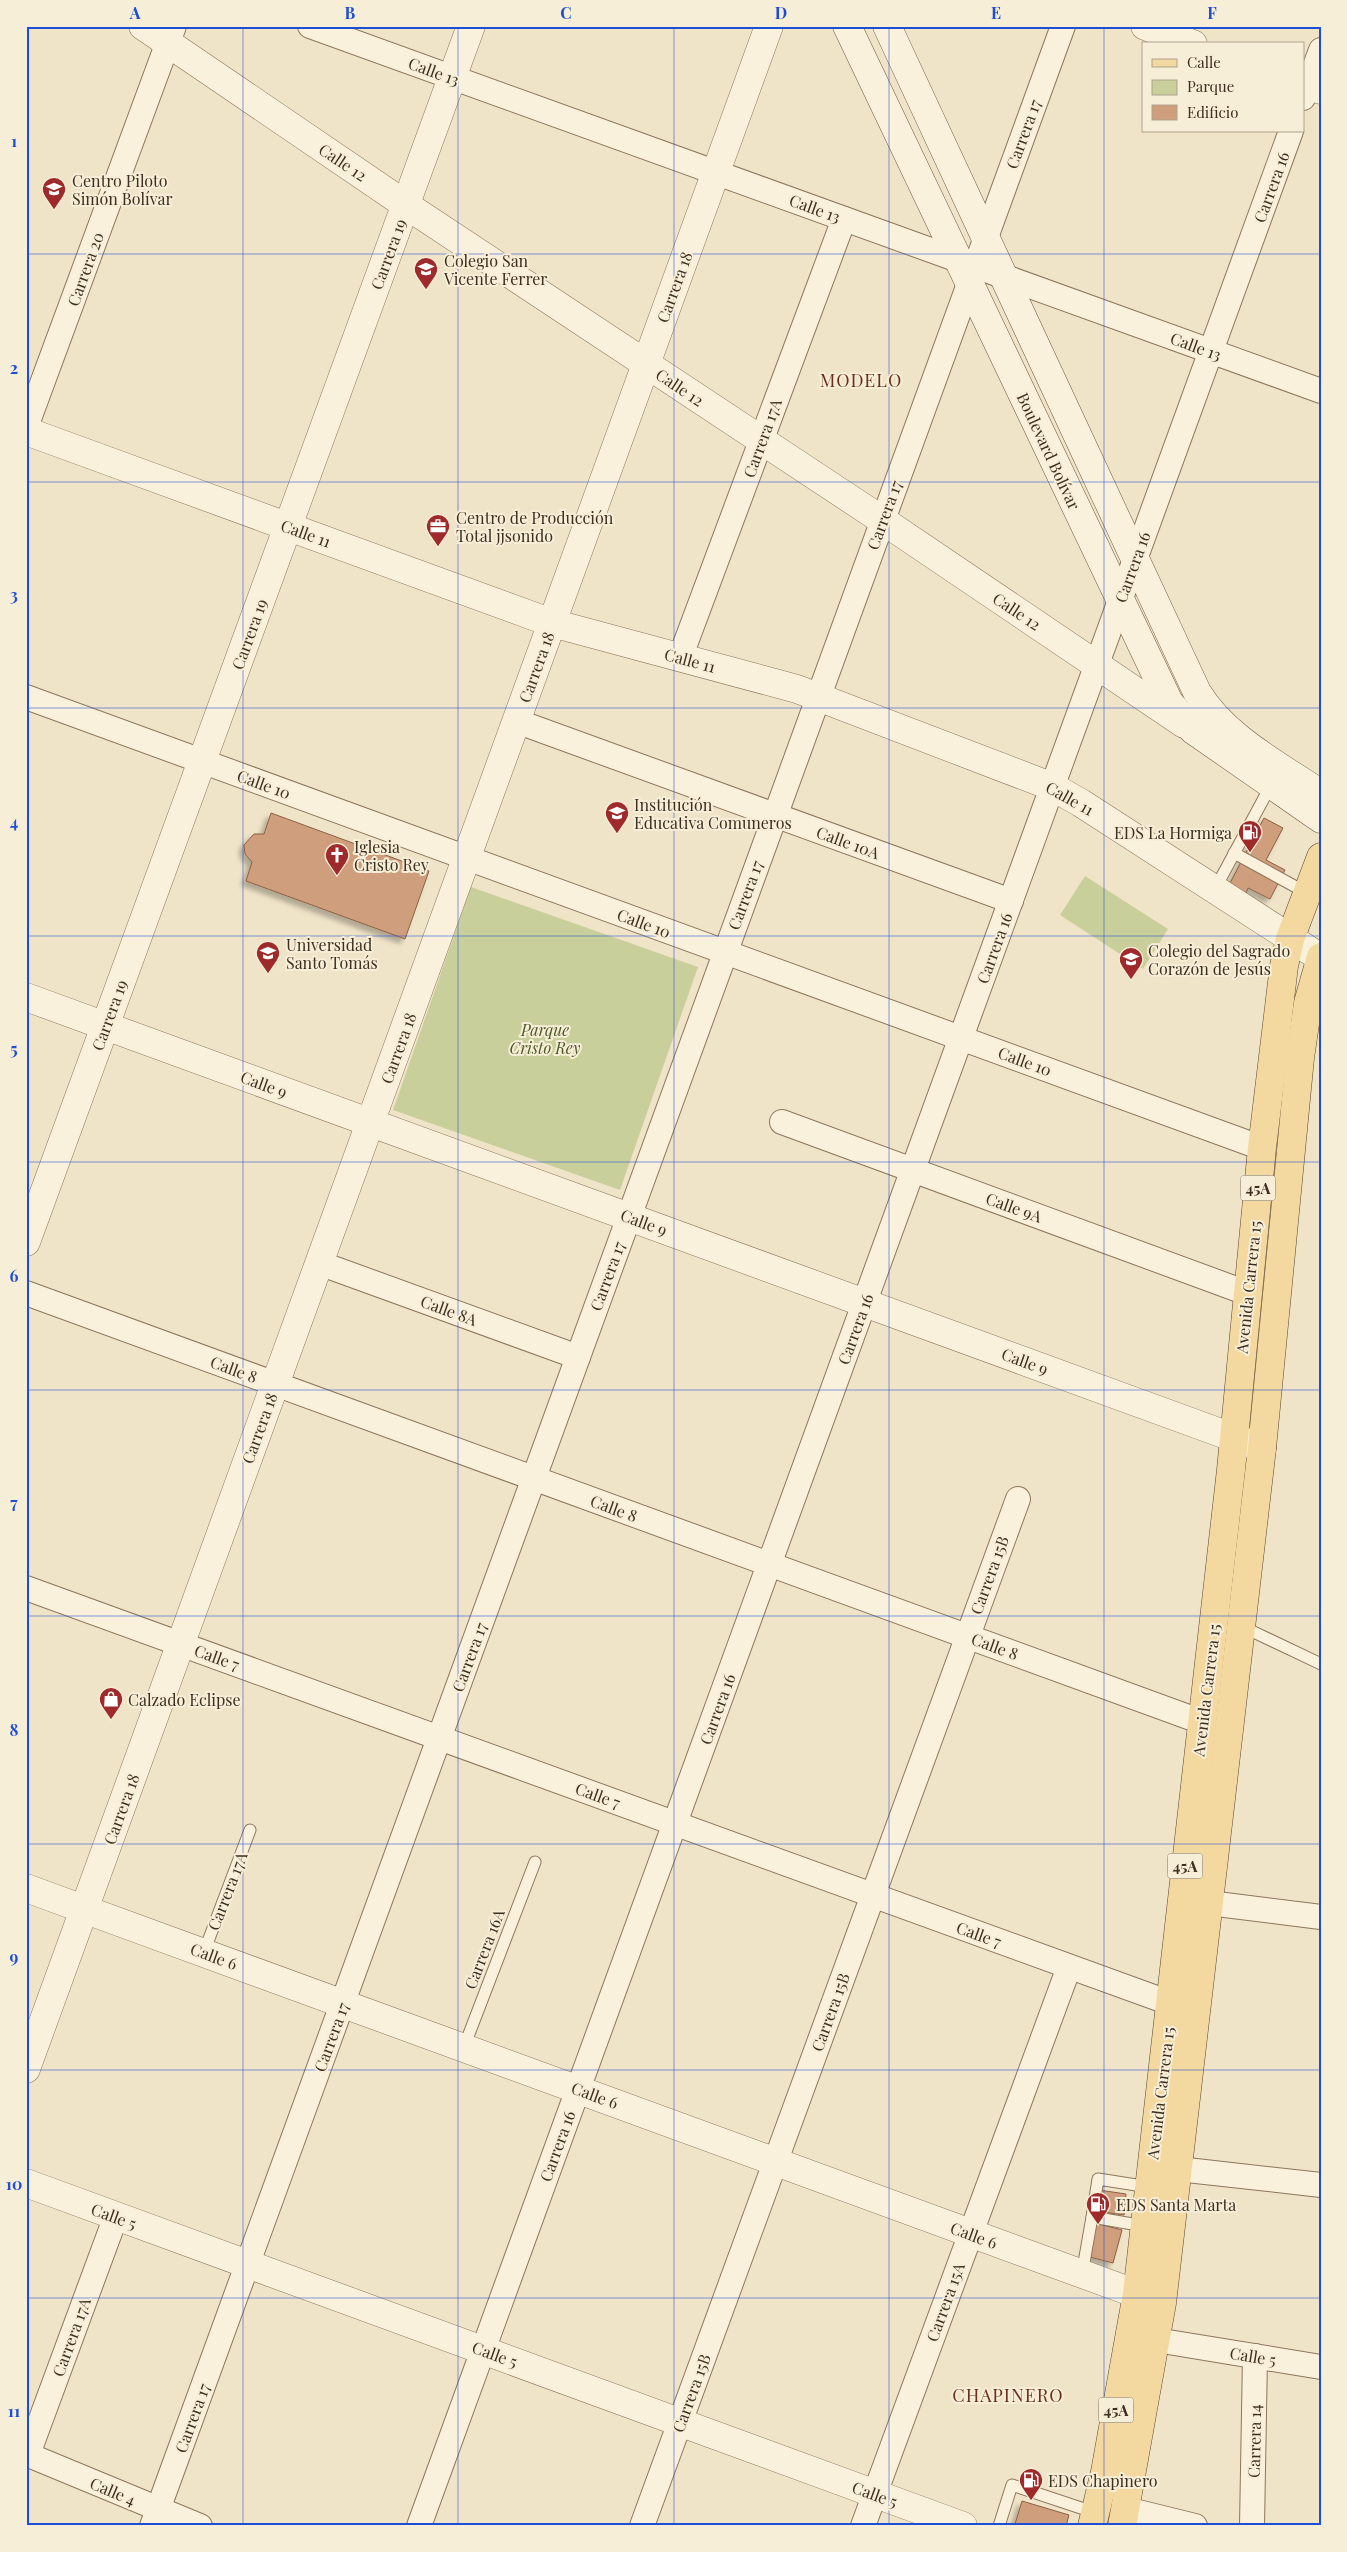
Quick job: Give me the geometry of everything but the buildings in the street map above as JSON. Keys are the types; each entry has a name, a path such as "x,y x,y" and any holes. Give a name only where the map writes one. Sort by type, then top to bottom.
{"main road":[{"name":"Avenida Carrera 15","path":"1094,2519 1137,2294 1234,1438 1262,1148 1284,966 1290,939 1321,857"},
{"name":"Avenida Carrera 15","path":"1124,2517 1162,2303 1262,1448 1300,1058 1308,1003 1321,958"}],"street":[{"path":"143,26 171,35"},
{"name":"Calle 13","path":"310,26 844,219 968,269 1004,277 1321,391"},
{"name":"Carrera 19","path":"26,1242 471,26"},
{"name":"Carrera 18","path":"26,2070 769,26"},
{"name":"Boulevard Bolívar","path":"847,26 968,269 1120,601 1169,702 1193,730 1321,819"},
{"name":"Boulevard Bolívar","path":"887,26 1207,708 1230,732 1321,794"},
{"name":"Carrera 17","path":"155,2518 882,520 968,269 986,237 1063,26"},
{"path":"1145,26 1188,42"},
{"name":"Calle 12","path":"171,35 406,205 882,520 1193,730"},
{"name":"Carrera 20","path":"26,429 171,35"},
{"path":"1309,89 1321,50"},
{"name":"Carrera 16","path":"419,2526 1291,132"},
{"name":"Carrera 17A","path":"680,658 844,219"},
{"name":"Calle 11","path":"26,429 552,623 818,696 1053,787 1321,958"},
{"name":"Calle 10","path":"26,697 1262,1148"},
{"name":"Calle 10A","path":"516,721 1011,901"},
{"name":"Calle 9","path":"26,997 1262,1448"},
{"name":"Calle 9A","path":"782,1122 1247,1293"},
{"name":"Calle 8A","path":"320,1263 578,1357"},
{"name":"Calle 8","path":"26,1293 1202,1722"},
{"name":"Carrera 15B","path":"642,2526 1018,1499"},
{"name":"Calle 7","path":"26,1588 1170,2003"},
{"name":"Calle 6","path":"26,1888 776,2160 970,2234 1162,2303"},
{"path":"1209,1903 1321,1917"},
{"name":"Carrera 15A","path":"864,2526 1069,1966"},
{"path":"1178,2169 1321,2185"},
{"name":"Calle 5","path":"26,2183 963,2526"},
{"name":"Carrera 17A","path":"27,2455 116,2216"},
{"name":"Calle 5","path":"1156,2340 1321,2367"},
{"name":"Carrera 14","path":"1252,2526 1256,2356"},
{"name":"Calle 4","path":"27,2455 155,2518 200,2526"},
{"path":"1124,2517 1195,2526"}],"lane":[{"path":"1215,889 1271,785"},
{"path":"1234,853 1307,893"},
{"path":"1241,1626 1321,1664"},
{"name":"Carrera 17A","path":"204,1952 250,1830"},
{"name":"Carrera 16A","path":"464,2047 535,1862"},
{"path":"1082,2274 1098,2179 1149,2188"},
{"path":"1092,2217 1144,2226"},
{"path":"999,2526 1012,2486 1094,2519"}],"green space":[{"path":"1085,876 1168,929 1143,969 1060,915"},
{"name":"Parque Cristo Rey","path":"471,887 698,967 620,1190 393,1110"}],"place":[{"name":"Centro Piloto Simón Bolívar","path":"54,210"},
{"name":"Colegio San Vicente Ferrer","path":"426,290"},
{"name":"Centro de Producción Total jjsonido","path":"438,547"},
{"name":"Institución Educativa Comuneros","path":"617,834"},
{"name":"EDS La Hormiga","path":"1250,853"},
{"name":"Iglesia Cristo Rey","path":"337,876"},
{"name":"Universidad Santo Tomás","path":"268,974"},
{"name":"Colegio del Sagrado Corazón de Jesús","path":"1131,980"},
{"name":"Calzado Eclipse","path":"111,1720"},
{"name":"EDS Santa Marta","path":"1098,2225"},
{"name":"EDS Chapinero","path":"1031,2501"}],"district":[{"name":"MODELO","path":"861,380"},
{"name":"CHAPINERO","path":"1008,2395"}]}
